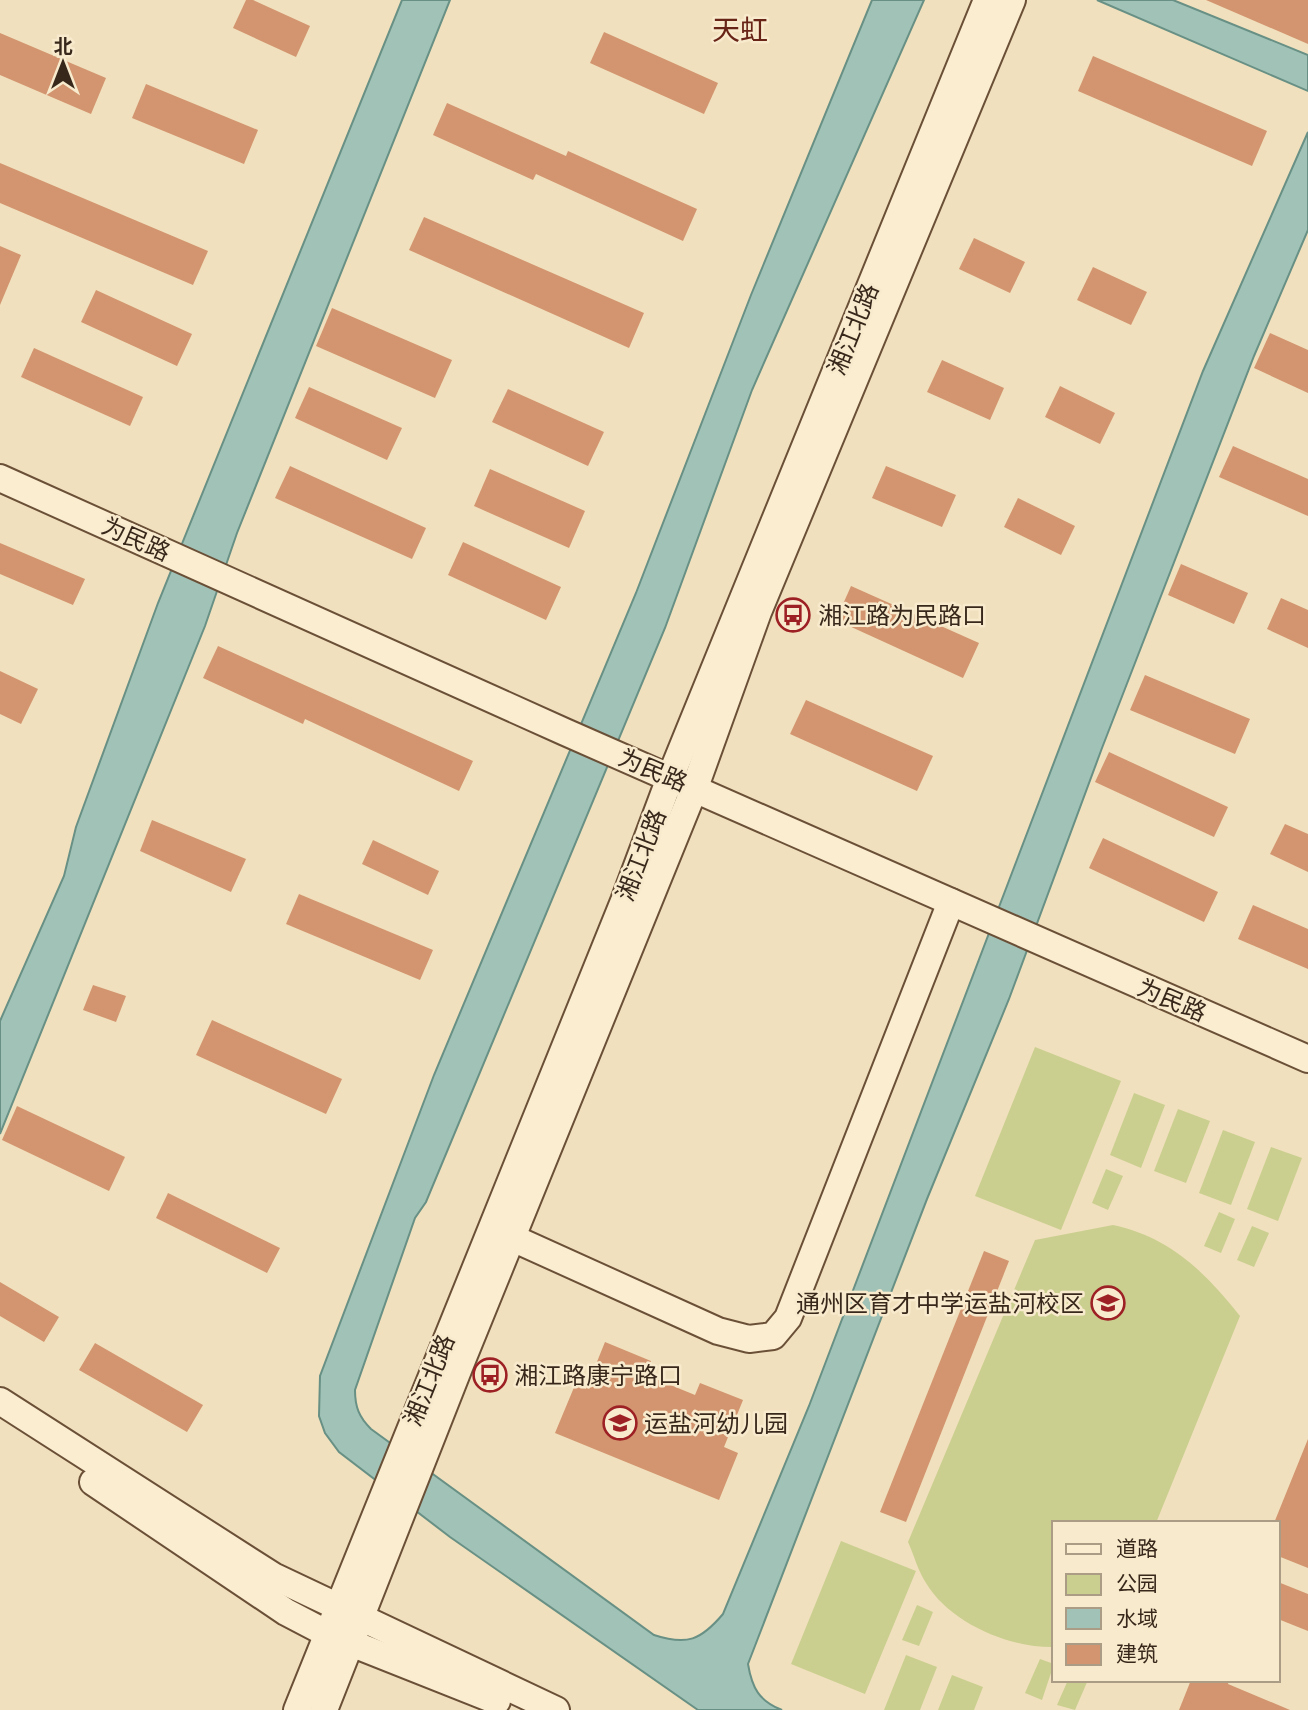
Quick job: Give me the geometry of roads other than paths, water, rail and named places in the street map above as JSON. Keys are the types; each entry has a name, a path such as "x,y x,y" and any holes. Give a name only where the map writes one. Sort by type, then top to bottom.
{"street":[{"name":"湘江北路","path":"683,783 987,0"},
{"name":"湘江北路","path":"298,1710 339,1638 350,1612 501,1232 624,901 683,783 758,612 1012,0"},
{"name":"为民路","path":"0,478 1041,944 1308,1059"},
{"path":"501,1232 718,1331 749,1339 773,1336 788,1318 951,902"},
{"path":"0,1401 273,1576 556,1710"},
{"path":"0,1422 286,1612 339,1638 517,1710"},
{"name":"湘江北路","path":"324,1710 339,1638"}],"water":[{"path":"402,0 450,0 237,533 205,626 0,1134 0,1021 64,876 76,827 158,603"},
{"path":"872,0 924,0 752,390 665,628 426,1202 415,1218 355,1390 358,1411 371,1429 654,1635 676,1640 693,1638 708,1630 723,1614 809,1406 1203,371 1308,132 1308,230 1254,356 1102,748 1009,999 927,1199 748,1664 758,1693 782,1710 698,1710 450,1537 339,1452 325,1433 319,1416 320,1376 434,1075 636,593 751,295"},
{"path":"1097,0 1173,0 1308,55 1308,91"}],"place":[{"name":"湘江路为民路口","path":"793,615"},
{"name":"通州区育才中学运盐河校区","path":"1108,1303"},
{"name":"湘江路康宁路口","path":"490,1375"},
{"name":"运盐河幼儿园","path":"620,1423"}],"district":[{"name":"天虹","path":"740,30"}]}
